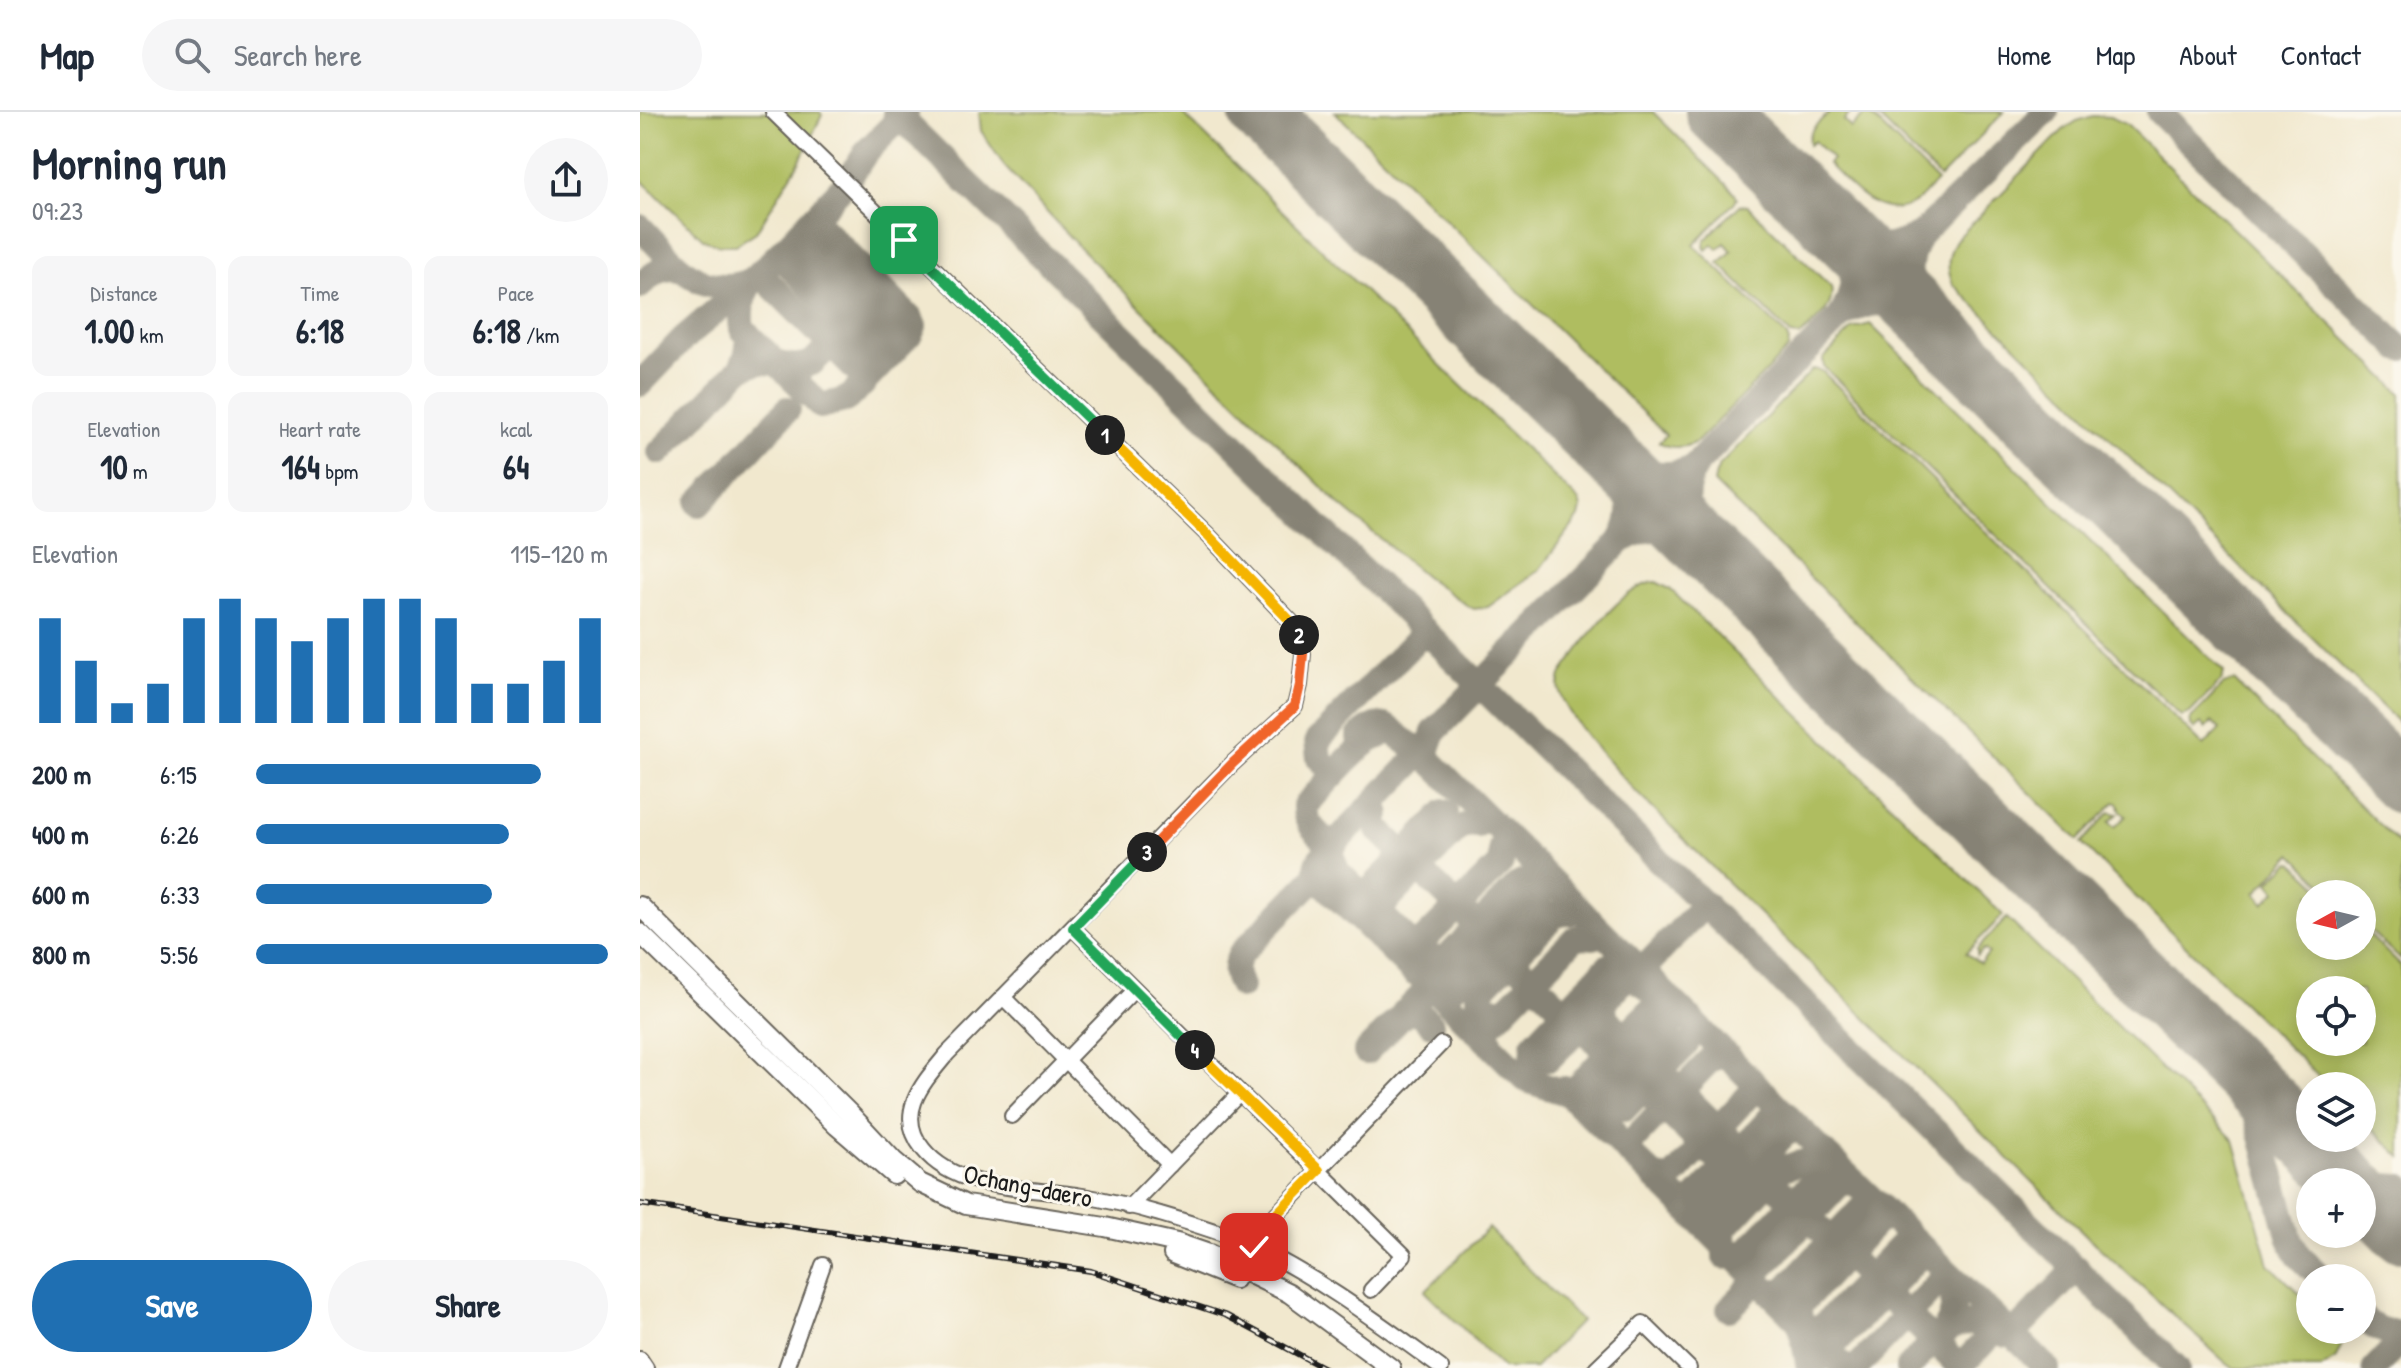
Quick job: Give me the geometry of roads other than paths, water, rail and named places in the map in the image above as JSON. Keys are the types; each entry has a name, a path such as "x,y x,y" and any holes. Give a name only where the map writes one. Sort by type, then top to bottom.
{"main road":[{"name":"Ochang-daero","path":"640,906 893,1160 920,1183 966,1205 1105,1227 1177,1243 1209,1254 1289,1293 1391,1368"},
{"name":"Ochang-daero","path":"640,933 837,1126 903,1183 923,1196 966,1214 996,1222 1175,1255 1252,1286 1283,1304 1371,1368"}],"street":[{"path":"773,112 1209,536 1298,629 1303,654 1295,706 1233,763 921,1084 913,1100 911,1127 922,1149 942,1166 971,1180 1084,1196 1160,1214 1254,1247 1336,1292 1441,1368"},
{"path":"1073,928 1404,1255 1371,1290"},
{"path":"1012,1116 1134,990"},
{"path":"1003,997 1170,1165"},
{"path":"1254,1247 1266,1225 1441,1044"},
{"path":"1129,1207 1239,1094"},
{"path":"786,1368 823,1265"},
{"path":"1596,1368 1643,1323 1689,1368"},
{"path":"640,1359 646,1368"}],"railway":[{"path":"640,1204 1091,1271 1227,1316 1324,1368"}]}
